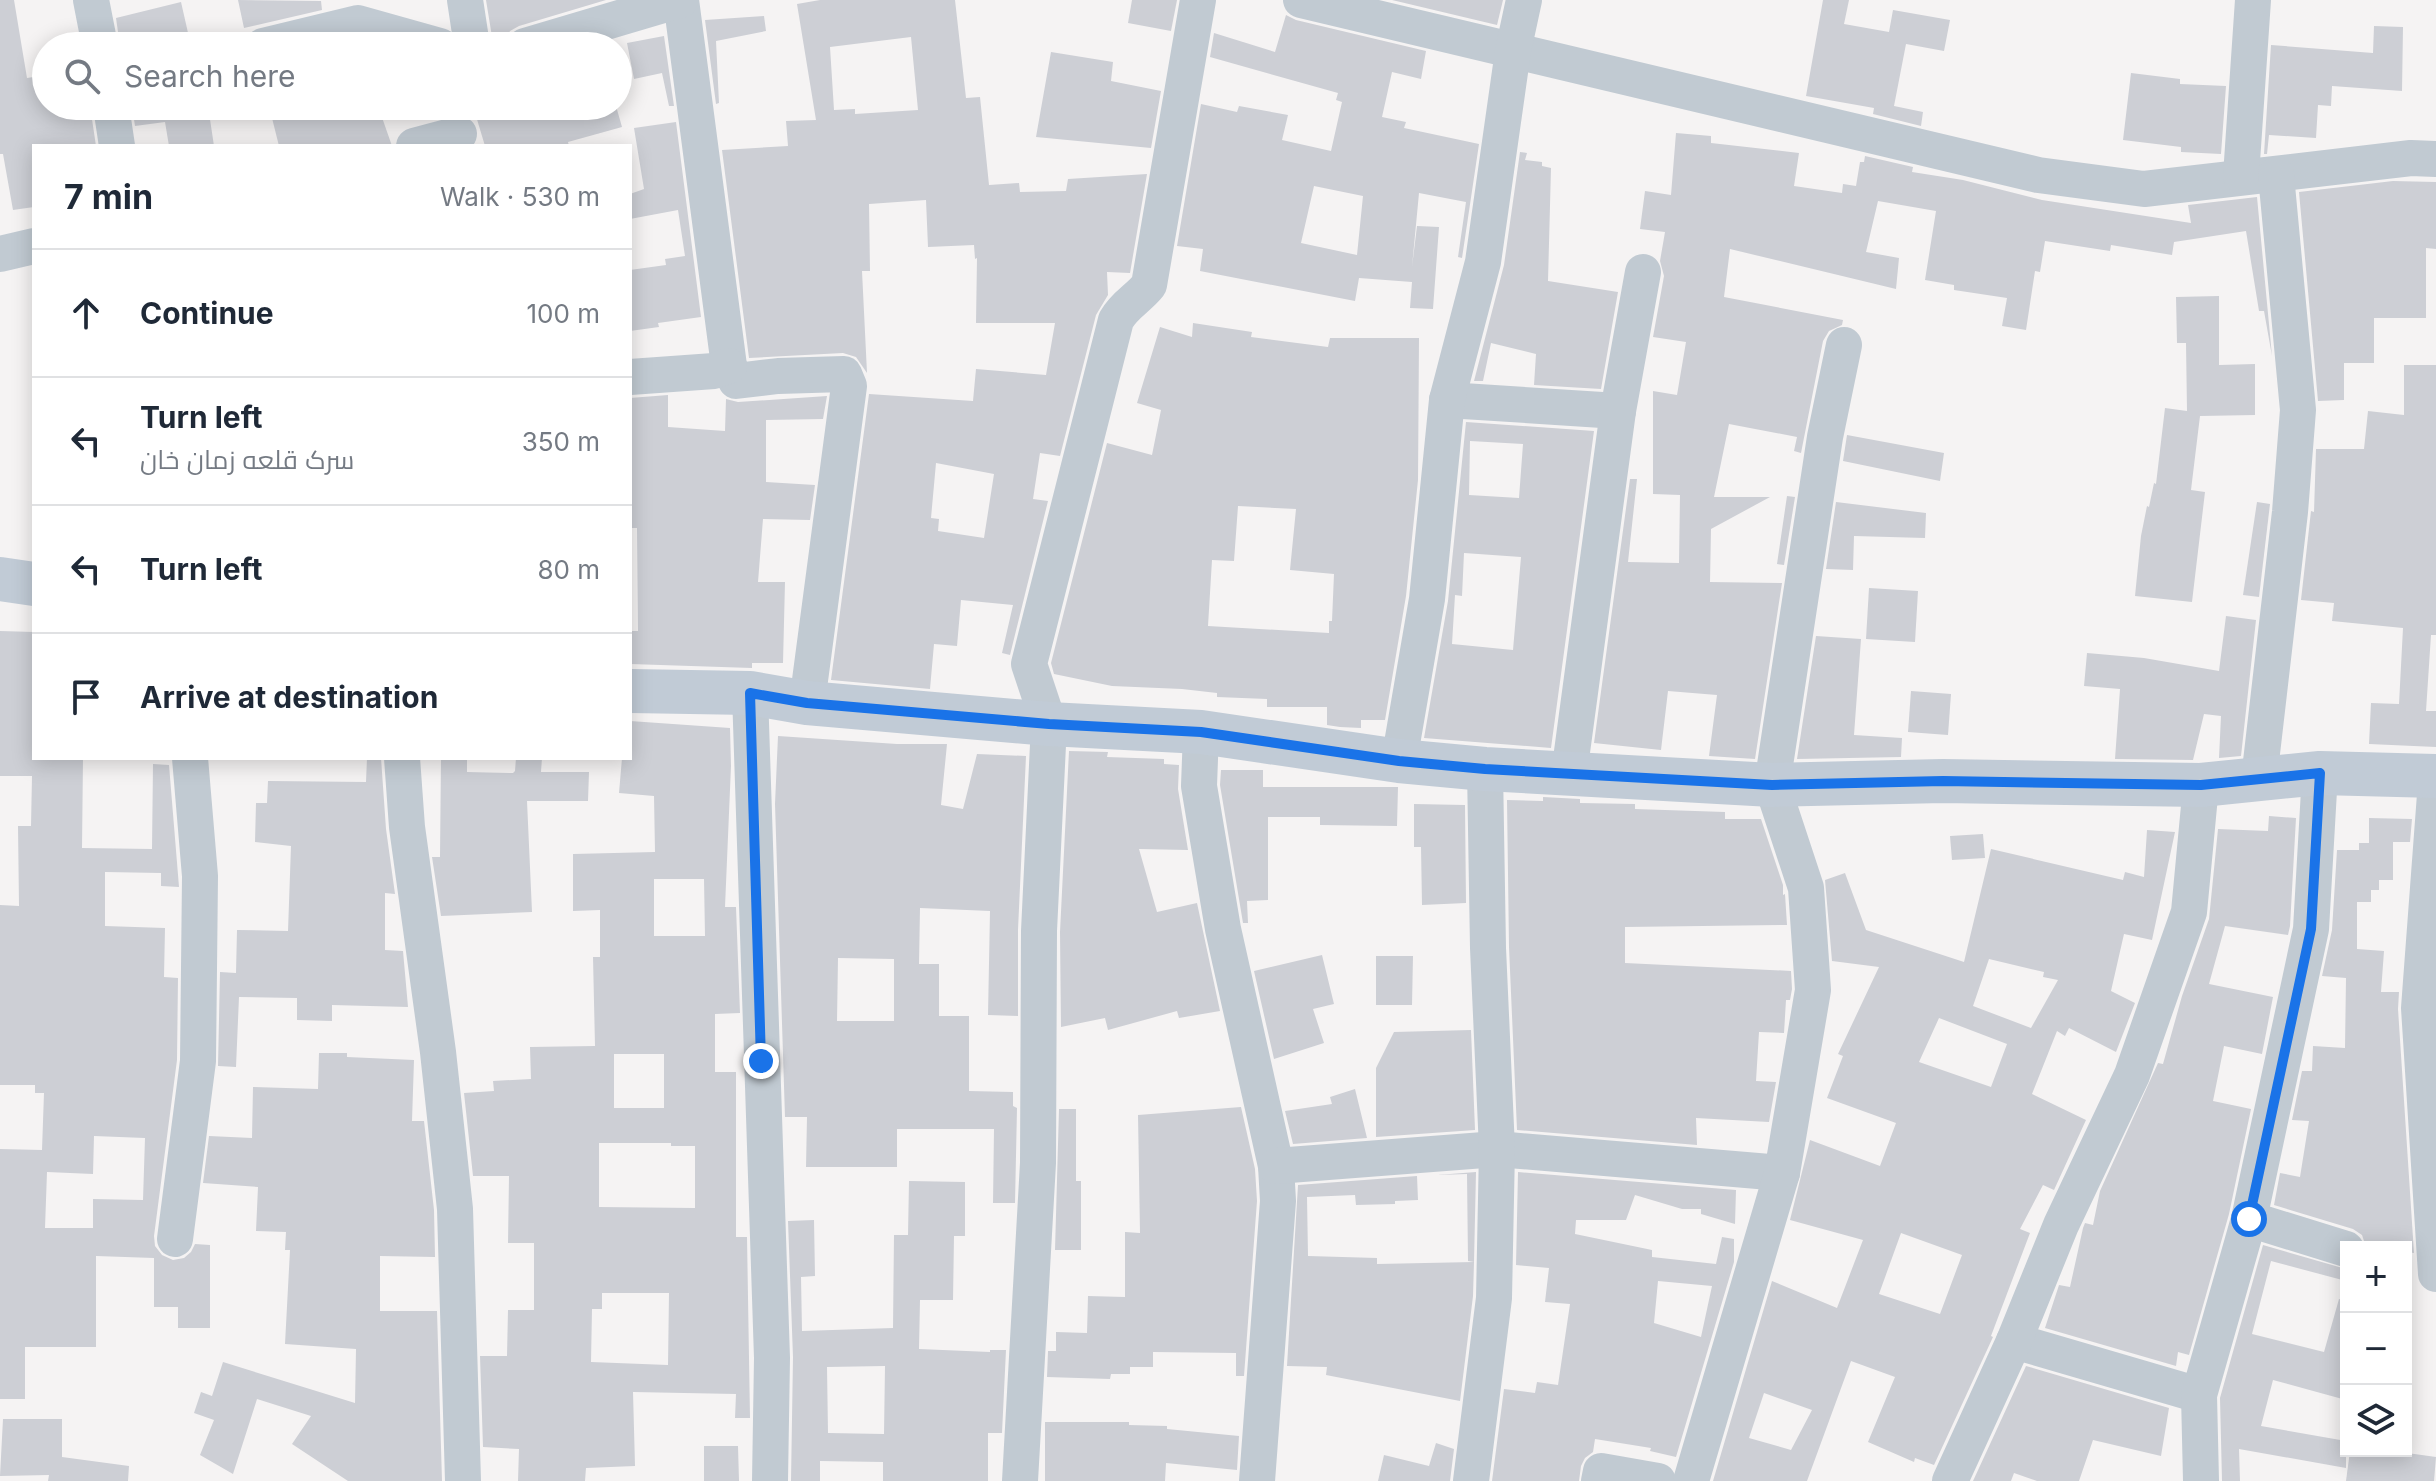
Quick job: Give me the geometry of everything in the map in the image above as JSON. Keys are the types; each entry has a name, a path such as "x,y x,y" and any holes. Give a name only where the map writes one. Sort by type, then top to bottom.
{"street":[{"path":"91,0 97,32"},
{"path":"465,0 470,32"},
{"path":"572,32 680,0 729,366 736,381 844,374 849,386 807,703"},
{"path":"1020,1481 1038,1163 1039,931 1049,724 1029,664 1116,320 1125,304 1140,297 1149,285 1198,0"},
{"path":"1301,0 2038,175 2144,189 2411,158 2436,159"},
{"path":"1399,761 1427,599 1447,400 1483,262 1513,51 1524,0"},
{"path":"2253,0 2258,176 2298,410 2290,512 2259,779"},
{"path":"321,32 358,23 390,32"},
{"path":"113,120 117,144"},
{"path":"419,144 459,129"},
{"path":"0,254 32,246"},
{"path":"1569,774 1618,411 1643,272"},
{"path":"1691,1481 1782,1173 1813,990 1806,888 1772,785 1825,437 1844,345"},
{"path":"632,377 714,371 729,366"},
{"path":"1447,400 1618,411"},
{"path":"0,579 32,584"},
{"path":"632,691 750,693 807,703 1049,724 1201,732 1399,761 1485,769 1772,785 1943,781 2201,785 2320,773 2436,778 2419,1008 2425,1269"},
{"path":"750,693 772,1358 770,1481"},
{"path":"1201,732 1199,786 1223,929 1276,1166 1277,1216 1257,1481"},
{"path":"175,1239 198,1061 200,876 190,760"},
{"path":"402,760 407,827 438,1052 455,1209 463,1481"},
{"path":"1471,1481 1494,1298 1497,1149 1488,948 1485,769"},
{"path":"2201,1481 2199,1395 2249,1219 2311,929 2320,773"},
{"path":"1950,1481 2014,1341 2061,1225 2132,1075 2189,912 2201,785"},
{"path":"1276,1166 1497,1149 1782,1173"},
{"path":"2249,1219 2340,1247"},
{"path":"2014,1341 2199,1395"},
{"path":"1599,1481 1601,1471 1658,1481"}],"building":[{"path":"0,0 14,0 27,78 32,77 32,120 92,120 96,144 32,144 32,207 13,210 3,154 0,154"},
{"path":"238,0 321,1 322,10 244,28"},
{"path":"486,0 606,0 519,26 510,32 491,32"},
{"path":"820,0 955,0 966,98 980,97 989,185 1019,183 1020,192 1066,191 1068,179 1147,174 1130,273 1107,272 1108,295 1096,315 1060,456 1040,453 1033,499 1048,501 1010,655 1002,653 1013,605 961,600 957,646 934,644 930,689 831,680 869,394 973,401 976,369 1046,375 1055,323 976,323 977,258 974,245 928,247 926,200 869,204 870,271 862,271 867,373 856,357 843,353 749,358 722,150 788,146 786,121 816,120 797,4","holes":["911,37 918,110 855,114 855,109 834,110 830,47","936,463 994,474 984,538 938,531 939,519 931,518"]},
{"path":"1132,0 1177,0 1171,31 1128,23"},
{"path":"1392,0 1503,0 1497,25"},
{"path":"1823,0 1849,0 1844,24 1889,32 1893,10 1950,20 1944,51 1906,44 1894,106 1923,112 1921,126 1873,114 1874,108 1806,96"},
{"path":"181,2 188,32 118,32 116,18"},
{"path":"1286,15 1426,51 1421,79 1392,72 1382,117 1406,122 1404,128 1479,144 1462,258 1458,257 1466,202 1419,193 1412,267 1417,226 1439,227 1433,309 1410,308 1412,282 1359,278 1355,301 1200,271 1203,249 1177,246 1201,104 1237,112 1239,106 1288,115 1282,140 1331,151 1342,102 1336,100 1338,93 1210,57 1214,33 1275,52","holes":["1314,186 1363,196 1357,255 1301,243"]},
{"path":"764,16 766,31 716,41 719,103 716,104 705,20"},
{"path":"2374,26 2403,27 2402,91 2332,86 2331,106 2318,105 2316,138 2269,135 2267,154 2264,154 2271,45 2373,53"},
{"path":"664,36 674,106 669,106 662,73 634,79 632,42"},
{"path":"1051,52 1113,62 1111,81 1161,91 1151,148 1036,137"},
{"path":"2131,73 2180,79 2180,84 2226,86 2221,154 2181,152 2181,147 2123,140"},
{"path":"134,120 210,120 214,144 169,144 165,122 135,126"},
{"path":"272,120 383,120 391,144 278,144"},
{"path":"477,120 620,120 622,127 568,144 484,144"},
{"path":"676,122 701,317 658,323 659,327 632,331 632,270 666,265 665,259 685,256 678,210 632,219 632,193 644,189 634,128"},
{"path":"1676,133 1711,136 1711,143 1799,153 1794,186 1842,193 1843,184 1856,186 1860,162 1864,162 1865,156 1913,167 1912,172 1963,180 2042,200 2191,223 2188,205 2257,197 2272,356 2264,311 2259,311 2246,231 2174,242 2172,255 2111,245 2110,251 2045,241 2040,272 2035,271 2026,330 2002,326 2007,298 1954,290 1954,285 1925,280 1936,211 1878,201 1866,252 1899,258 1896,289 1730,249 1724,297 1843,320 1842,325 1829,331 1823,341 1801,453 1794,451 1797,437 1729,424 1714,497 1770,497 1711,529 1710,582 1782,583 1755,759 1709,756 1717,695 1668,691 1661,750 1594,743 1630,479 1637,479 1628,562 1679,563 1680,495 1653,494 1653,391 1677,395 1686,342 1653,337 1664,276 1660,261 1665,232 1640,229 1645,191 1671,195"},
{"path":"1520,152 1527,153 1525,160 1542,162 1542,166 1551,168 1548,281 1618,292 1601,389 1534,385 1536,354 1491,343 1483,381 1474,381 1504,265"},
{"path":"2393,181 2436,182 2436,249 2426,248 2426,318 2374,318 2374,363 2344,363 2344,400 2318,401 2299,192"},
{"path":"2219,296 2219,365 2255,364 2255,415 2200,416 2191,490 2205,492 2192,602 2135,596 2141,536 2147,506 2156,484 2165,408 2187,411 2186,343 2177,343 2176,297"},
{"path":"1193,323 1252,332 1251,337 1328,347 1330,338 1419,338 1418,480 1406,596 1385,720 1361,720 1361,728 1340,727 1327,725 1327,707 1267,707 1267,699 1217,697 1217,693 1182,689 1112,686 1054,674 1051,663 1107,443 1152,455 1161,410 1137,403 1160,327 1192,337","holes":["1238,506 1296,509 1290,570 1334,574 1329,633 1208,626 1212,560 1234,561"]},
{"path":"2404,365 2436,365 2436,635 2431,635 2426,711 2436,711 2436,747 2369,744 2371,703 2399,704 2403,628 2332,621 2334,603 2301,600 2311,511 2314,512 2316,449 2364,449 2368,411 2404,415"},
{"path":"668,395 668,427 725,431 726,399 738,402 827,396 823,419 766,420 766,482 815,485 810,520 763,519 758,582 785,582 783,663 752,663 752,668 632,664 632,631 638,631 637,528 632,528 632,398"},
{"path":"1466,422 1594,431 1551,748 1424,738 1448,601","holes":["1470,441 1523,444 1519,498 1469,495","1464,553 1521,557 1513,650 1452,644 1455,595 1462,596"]},
{"path":"1847,435 1944,453 1940,481 1843,461"},
{"path":"1787,496 1795,497 1784,565 1777,564"},
{"path":"1836,502 1926,513 1925,538 1854,536 1853,570 1826,569"},
{"path":"2257,502 2270,504 2259,597 2243,595"},
{"path":"1869,588 1918,591 1915,642 1866,639"},
{"path":"2226,616 2256,620 2241,756 2219,758 2221,716 2204,714 2193,760 2115,759 2120,689 2084,686 2087,653 2144,658 2219,671"},
{"path":"0,631 32,632 32,760 83,760 82,848 152,849 153,764 169,765 179,887 161,886 161,873 105,872 105,926 165,928 164,977 178,978 177,1060 155,1246 162,1255 173,1260 184,1258 195,1244 210,1245 210,1328 178,1328 178,1307 154,1307 154,1258 96,1256 96,1347 25,1347 25,1399 0,1399 0,1149 42,1150 44,1093 35,1093 35,1085 0,1085 0,905 19,906 18,826 31,826 32,776 0,776","holes":["94,1136 145,1138 143,1200 93,1199 93,1228 45,1228 47,1172 93,1174"]},
{"path":"1816,636 1861,639 1854,735 1902,738 1901,757 1797,759"},
{"path":"1911,691 1951,694 1948,735 1908,732"},
{"path":"632,721 730,728 725,907 736,907 740,1013 715,1014 715,1072 736,1072 736,1237 747,1237 750,1418 735,1418 736,1394 633,1392 635,1466 586,1468 585,1481 518,1481 519,1449 483,1447 480,1356 507,1356 508,1310 534,1310 534,1243 508,1243 509,1176 473,1176 464,1093 494,1091 493,1081 531,1079 530,1047 595,1046 593,957 600,957 600,910 573,911 573,854 655,852 654,796 619,793 622,760 632,760","holes":["654,879 704,879 705,936 654,936","614,1054 664,1054 664,1108 614,1108","599,1143 695,1146 695,1208 599,1207","602,1293 669,1293 668,1365 591,1362 592,1309 602,1309"]},
{"path":"778,736 947,744 941,805 963,809 977,754 1026,756 1018,930 1018,1016 988,1015 990,911 920,908 919,964 939,964 939,1016 969,1016 969,1091 1013,1092 1013,1106 1017,1108 1015,1203 993,1203 994,1129 897,1129 897,1167 806,1167 807,1117 785,1117 775,804","holes":["838,958 894,959 894,1021 837,1021"]},
{"path":"1069,751 1108,752 1107,757 1164,759 1164,764 1179,765 1178,789 1188,850 1139,849 1157,912 1197,903 1220,1011 1179,1018 1177,1011 1108,1030 1105,1018 1061,1027 1060,932"},
{"path":"367,760 381,760 395,894 385,893 385,950 403,951 408,1007 332,1005 332,1021 297,1020 297,998 239,997 236,1067 218,1066 220,972 236,973 237,930 288,931 291,846 255,842 256,803 267,803 268,781 366,782"},
{"path":"441,760 467,760 467,772 513,773 516,760 542,760 541,772 589,772 588,801 527,801 532,912 441,916 432,857 440,857"},
{"path":"1221,770 1263,770 1263,787 1398,787 1397,826 1320,825 1320,817 1268,817 1268,900 1247,901 1248,923 1243,923 1220,785"},
{"path":"1543,797 1580,799 1580,803 1635,804 1635,809 1725,812 1725,819 1761,819 1783,885 1787,925 1625,927 1625,963 1791,971 1792,989 1790,1000 1786,1000 1784,1033 1759,1032 1756,1081 1776,1082 1769,1122 1696,1118 1697,1145 1517,1130 1509,947 1507,800 1543,801"},
{"path":"1414,804 1465,805 1466,903 1422,905 1421,847 1414,847"},
{"path":"2269,816 2296,818 2290,926 2288,935 2225,926 2209,984 2273,997 2262,1054 2224,1046 2213,1101 2251,1109 2229,1214 2189,1355 2178,1352 2176,1366 2045,1328 2059,1285 2070,1287 2085,1223 2093,1225 2100,1191 2158,1063 2163,1064 2182,996 2209,919 2218,829 2268,831"},
{"path":"2369,818 2412,819 2410,842 2393,842 2393,880 2379,880 2379,890 2371,890 2371,902 2357,902 2357,949 2384,951 2381,992 2399,992 2414,1253 2412,1241 2364,1241 2362,1235 2353,1229 2274,1205 2280,1173 2300,1177 2309,1121 2292,1120 2302,1071 2312,1071 2313,1046 2345,1048 2346,978 2322,976 2332,930 2337,850 2359,850 2359,843 2369,843"},
{"path":"2147,830 2175,832 2152,940 2124,934 2111,991 2135,1003 2116,1052 2069,1028 2065,1036 2057,1031 2032,1094 2086,1120 2054,1190 2043,1185 2020,1229 2030,1233 1993,1337 1934,1465 1915,1458 1914,1462 1868,1442 1895,1377 1851,1361 1807,1481 1713,1481 1772,1281 1837,1308 1863,1240 1790,1220 1810,1140 1880,1166 1896,1123 1827,1098 1843,1056 1838,1054 1879,967 1832,961 1825,880 1845,873 1866,930 1964,962 1991,849 2123,880 2125,872 2144,877","holes":["1989,959 2044,972 2043,977 2058,980 2031,1028 1973,1006","1939,1018 2007,1044 1991,1087 1919,1062","1901,1233 1962,1255 1940,1314 1879,1294","1764,1393 1812,1410 1791,1450 1749,1438"]},
{"path":"1983,834 1985,858 1952,860 1950,836"},
{"path":"1322,955 1334,1004 1313,1009 1324,1043 1274,1059 1254,971"},
{"path":"1376,956 1413,956 1412,1005 1376,1005"},
{"path":"1471,1030 1475,1130 1376,1137 1376,1068 1394,1032"},
{"path":"319,1053 414,1060 412,1121 424,1121 434,1210 435,1257 380,1256 380,1311 437,1311 442,1481 348,1481 292,1444 311,1416 257,1399 233,1474 200,1455 214,1420 194,1413 201,1392 212,1396 223,1362 355,1403 356,1349 285,1344 290,1250 285,1250 286,1232 256,1231 258,1187 203,1183 209,1136 252,1138 253,1087 318,1089"},
{"path":"1355,1089 1367,1138 1293,1144 1285,1111 1332,1104 1330,1097"},
{"path":"1241,1107 1255,1169 1257,1201 1244,1376 1236,1376 1236,1353 1153,1352 1153,1367 1130,1367 1130,1374 1111,1374 1110,1379 1047,1377 1048,1351 1056,1351 1056,1332 1087,1333 1088,1296 1125,1297 1125,1232 1140,1233 1138,1115"},
{"path":"1059,1109 1076,1109 1076,1181 1081,1181 1081,1250 1055,1250"},
{"path":"1476,1172 1474,1262 1468,1261 1467,1174 1437,1175"},
{"path":"1518,1172 1736,1190 1735,1224 1701,1214 1701,1209 1682,1209 1635,1195 1626,1220 1576,1220 1575,1234 1652,1250 1652,1257 1716,1264 1722,1237 1734,1239 1734,1262 1676,1457 1650,1451 1651,1448 1595,1439 1593,1452 1581,1466 1579,1481 1492,1481 1504,1389 1535,1393 1537,1382 1558,1385 1570,1304 1545,1302 1549,1268 1516,1265","holes":["1658,1281 1712,1286 1701,1337 1654,1323"]},
{"path":"1417,1176 1418,1200 1356,1205 1355,1195 1307,1197 1308,1256 1377,1258 1377,1264 1474,1262 1473,1296 1460,1401 1326,1375 1327,1367 1287,1366 1298,1185"},
{"path":"909,1181 965,1182 965,1236 954,1236 953,1300 920,1300 919,1349 1006,1350 1002,1433 988,1433 988,1481 883,1481 883,1462 820,1461 820,1481 791,1481 793,1357 788,1221 814,1220 815,1276 801,1277 802,1331 893,1328 894,1235 908,1235","holes":["885,1366 884,1434 828,1433 827,1367"]},
{"path":"2263,1245 2340,1267 2340,1279 2271,1261 2252,1334 2324,1352 2340,1299 2340,1398 2273,1380 2261,1426 2340,1440 2340,1457 2346,1457 2346,1468 2239,1449 2240,1481 2222,1481 2220,1398"},
{"path":"2026,1366 2169,1408 2161,1456 2093,1440 2079,1481 2037,1481 2014,1473 2011,1481 1973,1481"},
{"path":"3,1419 62,1419 62,1457 129,1466 128,1481 48,1481 49,1475 0,1476"},
{"path":"1045,1422 1129,1422 1129,1425 1167,1426 1167,1429 1239,1436 1237,1470 1166,1463 1165,1481 1045,1481"},
{"path":"1436,1443 1454,1449 1450,1481 1378,1481 1384,1455 1429,1466"},
{"path":"704,1446 738,1446 739,1481 704,1481"},
{"path":"2412,1454 2436,1457 2434,1481 2346,1481 2349,1457 2412,1457"}],"route":[{"path":"761,1061 750,693 807,703 1049,724 1201,732 1399,761 1485,769 1772,785 1943,781 2201,785 2320,773 2311,929 2249,1219"}]}
